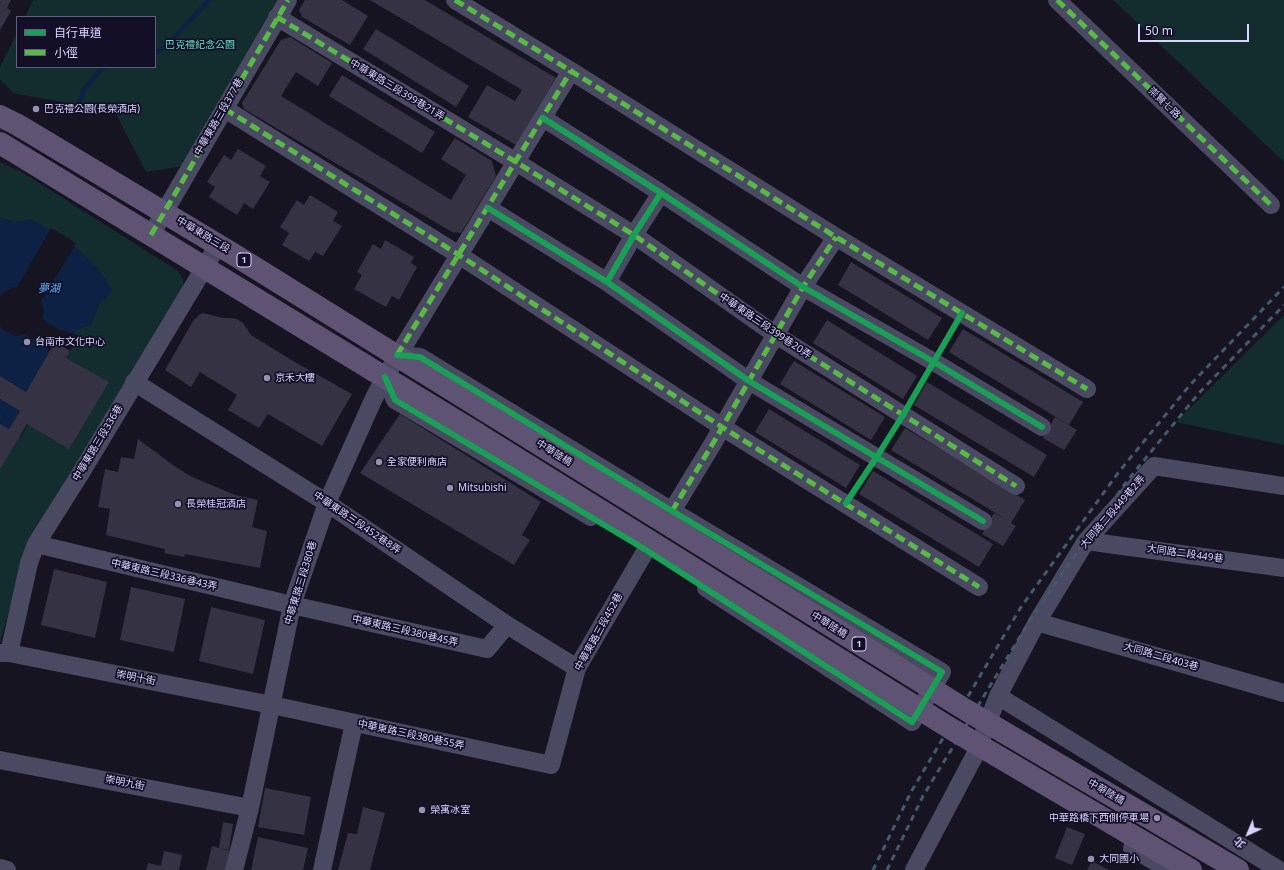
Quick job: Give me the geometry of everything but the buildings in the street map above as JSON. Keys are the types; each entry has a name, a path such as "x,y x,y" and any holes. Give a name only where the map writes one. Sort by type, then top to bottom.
{"main road":[{"name":"中華東路三段","path":"0,116 18,125 164,212 484,410"},
{"name":"1","path":"0,143 476,433 953,730 1191,870"},
{"name":"中華陸橋","path":"484,410 966,710 1238,870"}],"street":[{"name":"中華東路三段377巷","path":"151,235 288,0"},
{"path":"455,0 836,237 1087,389"},
{"name":"崇賢七路","path":"1057,0 1271,205"},
{"name":"中華東路三段399巷21弄","path":"277,17 516,162"},
{"name":"中華東路三段380巷","path":"234,870 250,808 292,605 328,503 374,398 385,377 571,71"},
{"path":"225,109 459,255 722,427 979,587"},
{"path":"543,118 661,193 803,287 934,362 1042,427"},
{"name":"中華東路三段399巷20弄","path":"516,162 634,235 776,335 1016,486"},
{"path":"608,282 634,235 661,193"},
{"path":"488,208 608,282 749,381 983,521"},
{"path":"672,510 803,287 836,237"},
{"name":"中華東路三段336巷","path":"4,653 29,563 36,544 79,476 134,382 218,245"},
{"path":"385,377 395,400 646,550 912,722 942,672 420,357 397,356"},
{"name":"中華東路三段452巷8弄","path":"134,382 328,503 507,625 577,668"},
{"name":"大同路二段449巷2弄","path":"914,870 976,753 998,696 1037,622 1086,541 1154,466 1284,486"},
{"name":"大同路二段449巷","path":"1086,541 1284,568"},
{"name":"中華東路三段336巷43弄","path":"36,544 292,605"},
{"name":"中華東路三段452巷","path":"551,765 577,668 646,550"},
{"name":"中華東路三段380巷45弄","path":"292,605 487,649 507,625"},
{"name":"大同路二段403巷","path":"1037,622 1284,693"},
{"name":"崇明十街","path":"4,653 272,706"},
{"path":"998,696 1279,870"},
{"name":"中華東路三段380巷55弄","path":"272,706 551,765"},
{"path":"322,870 354,723"},
{"path":"976,753 1169,870"},
{"name":"崇明九街","path":"0,760 250,808"},
{"path":"0,868 7,870"}],"green space":[{"name":"巴克禮紀念公園","path":"33,0 278,0 184,166 146,172 115,112 13,93 0,79 0,67 16,35 16,68 156,68 156,16 25,16"},
{"path":"1113,0 1284,0 1284,162"},
{"path":"0,162 22,172 178,271 183,280 183,293 28,548 0,642"},
{"path":"1284,315 1284,445 1176,422"}],"water":[{"name":"夢湖","path":"0,217 14,222 31,219 69,241 98,268 113,291 99,305 91,325 76,330 70,351 21,436 0,424"}],"pier":[{"path":"51,228 76,244 41,301 44,311 42,319 58,329 77,335 70,351 21,436 9,429 20,411 0,399 0,376 26,392 50,351 25,334 15,336 3,330 0,325 0,296 8,289 17,287"}],"waterway":[{"path":"156,52 172,40 209,0"},
{"path":"77,107 84,90 103,68"}],"railway":[{"path":"873,870 911,792 1021,607 1118,473 1190,385 1284,287"},
{"path":"887,870 923,796 1032,617 1127,481 1199,393 1284,305"}],"marked path":[{"path":"151,235 288,0"},
{"path":"455,0 836,237 1087,389"},
{"path":"1057,0 1271,205"},
{"path":"277,17 634,235 776,335 1016,486"},
{"path":"397,355 571,71"},
{"path":"225,109 459,255 722,427 979,587"},
{"path":"672,511 712,445 803,287 836,237"}],"cycle path":[{"path":"543,118 661,193 803,287 934,362 1042,427"},
{"path":"607,282 634,235 661,193"},
{"path":"488,208 607,282 749,381 983,521"},
{"path":"846,503 903,415 962,313"},
{"path":"385,377 395,400 646,550 912,722 942,672 672,511 420,357 397,355"}],"place":[{"name":"巴克禮公園(長榮酒店)","path":"36,109"},
{"name":"台南市文化中心","path":"27,342"},
{"name":"京禾大樓","path":"267,378"},
{"name":"全家便利商店","path":"379,462"},
{"name":"Mitsubishi","path":"450,488"},
{"name":"長榮桂冠酒店","path":"178,504"},
{"name":"榮寓冰室","path":"422,810"},
{"name":"中華路橋下西側停車場","path":"1157,818"},
{"name":"大同國小","path":"1091,859"}]}
